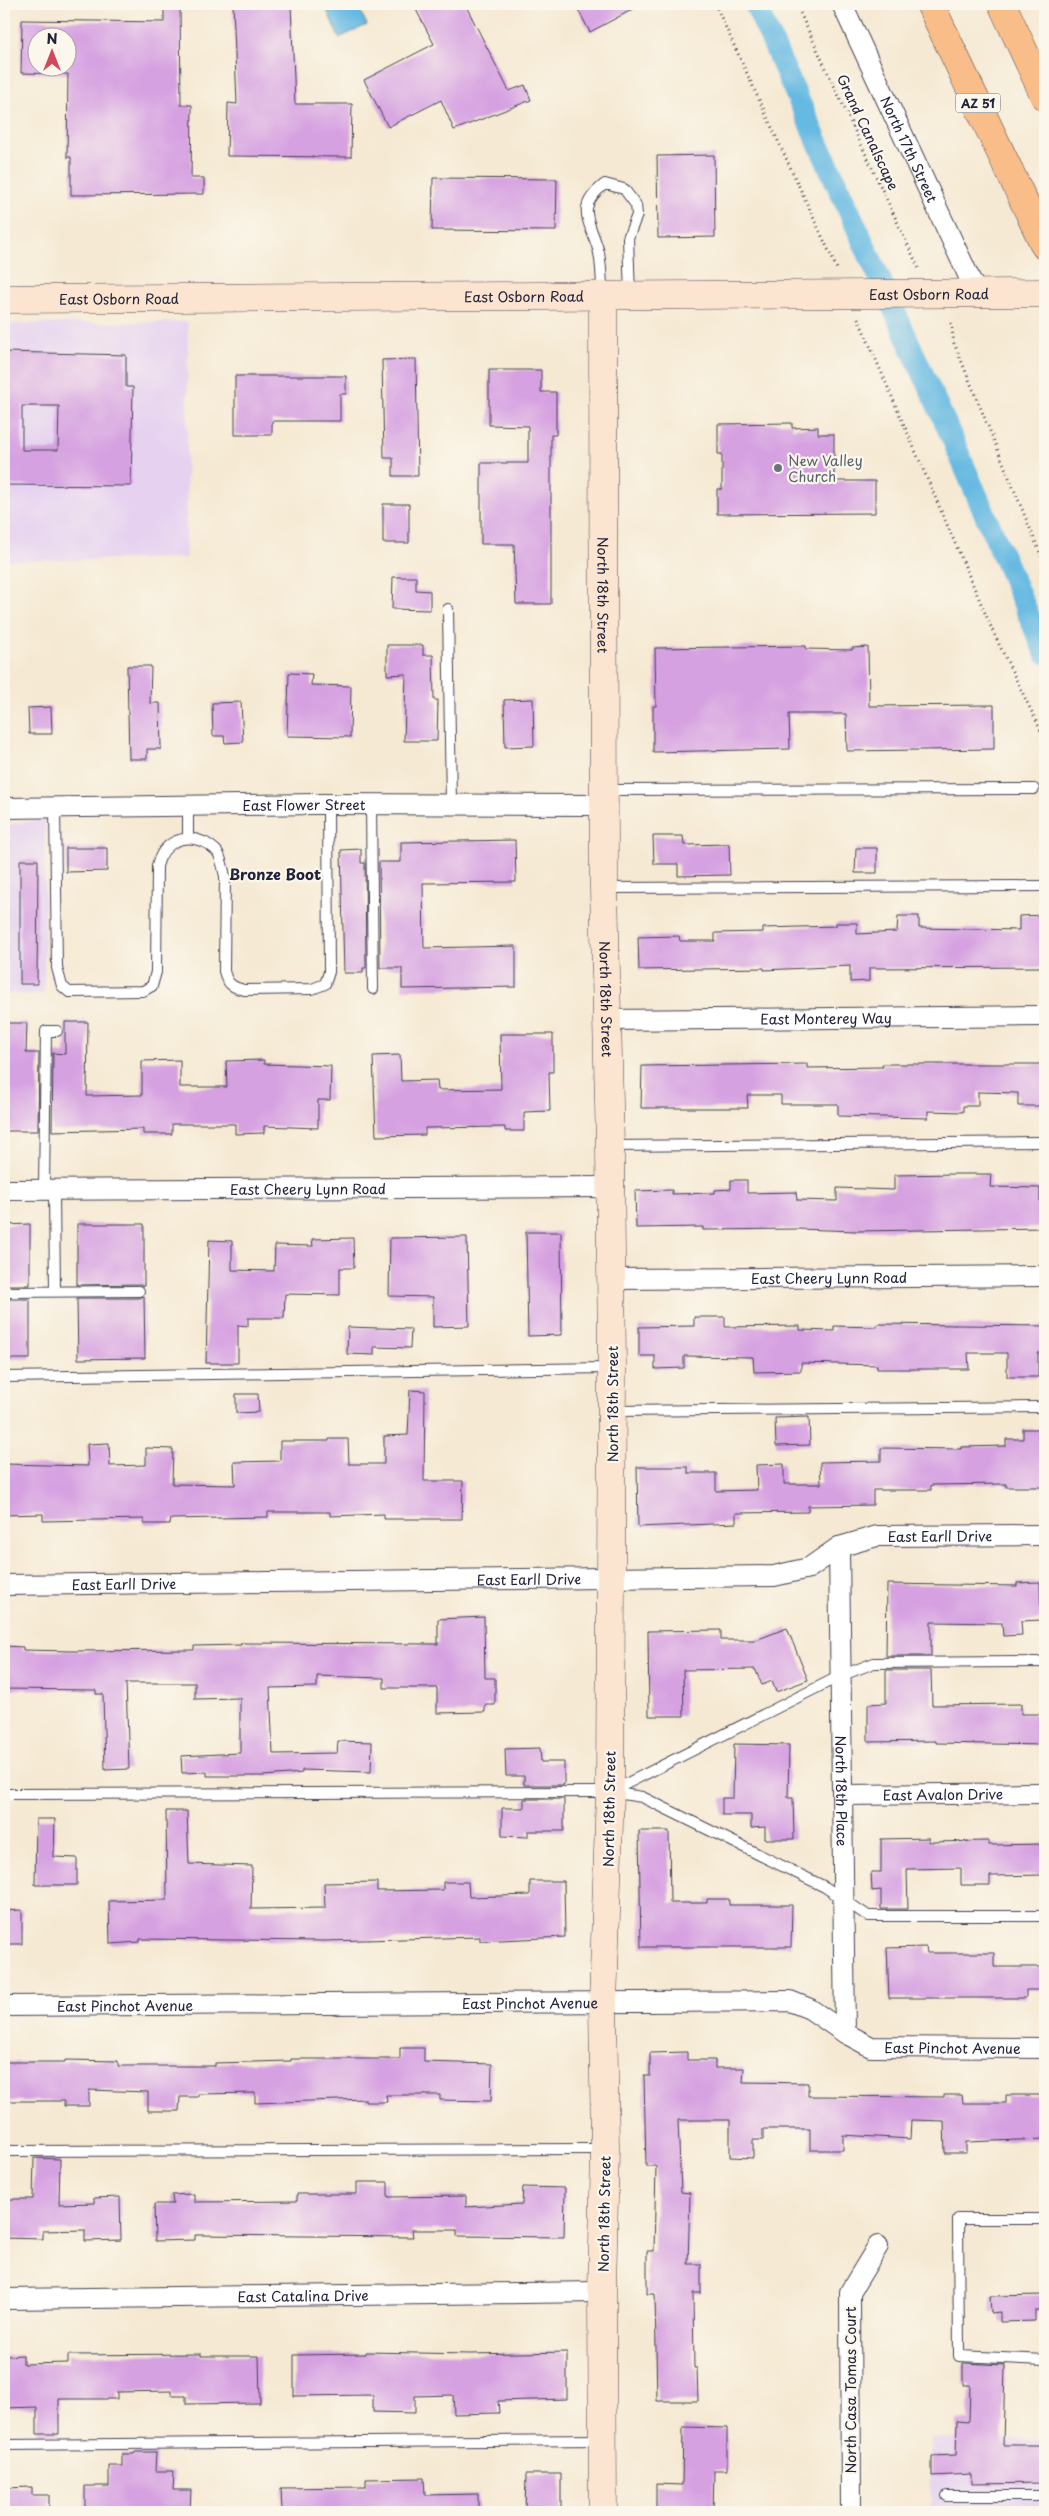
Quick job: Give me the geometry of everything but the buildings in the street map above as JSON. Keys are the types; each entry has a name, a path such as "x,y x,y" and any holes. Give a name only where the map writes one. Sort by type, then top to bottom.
{"highway":[{"name":"AZ 51","path":"930,4 1045,246"},
{"path":"1002,4 1045,97"}],"street":[{"name":"North 17th Street","path":"842,4 977,294"},
{"name":"East Osborn Road","path":"4,299 861,294 921,282 977,294 1045,293"},
{"name":"North 18th Street","path":"603,296 603,798 611,1187 612,1368 610,1792 603,2002 605,2149 602,2292 603,2512"},
{"name":"East Flower Street","path":"4,808 451,804 603,798"},
{"name":"East Monterey Way","path":"607,1020 1045,1016"},
{"name":"East Cheery Lynn Road","path":"4,1190 611,1187"},
{"name":"East Cheery Lynn Road","path":"611,1279 1045,1276"},
{"name":"East Earll Drive","path":"4,1585 774,1576 809,1568 839,1547 876,1536 1045,1535"},
{"name":"North 18th Place","path":"839,1547 845,1901 845,2033"},
{"name":"East Avalon Drive","path":"842,1795 1045,1793"},
{"name":"East Pinchot Avenue","path":"4,2006 790,2001 810,2009 845,2033 872,2047 1045,2048"},
{"name":"North Casa Tomas Court","path":"851,2512 850,2292 878,2246"},
{"name":"East Catalina Drive","path":"4,2299 602,2292"}],"lane":[{"path":"603,296 598,251 586,212 588,202 593,194 605,184 624,189 636,205 637,215 628,238 630,296"},
{"path":"448,609 451,804"},
{"path":"603,798 1034,789"},
{"path":"54,807 57,968 62,986 69,992 143,991 152,986 156,972 157,866 160,855 166,847 176,840 188,838 210,845 218,852 222,863 225,876 224,971 226,981 233,987 244,990 312,989 325,984 329,972 328,804"},
{"path":"371,804 372,989"},
{"path":"188,805 188,838"},
{"path":"604,888 1045,886"},
{"path":"54,1291 49,1190 46,1031 57,1031"},
{"path":"610,1146 1045,1142"},
{"path":"4,1292 139,1291"},
{"path":"4,1377 612,1368"},
{"path":"611,1411 1045,1407"},
{"path":"610,1792 840,1676 874,1663 1045,1662"},
{"path":"4,1794 610,1792 642,1797 825,1887 868,1916 1045,1916"},
{"path":"4,2152 605,2149"},
{"path":"1045,2219 958,2219 959,2356 1045,2360"},
{"path":"4,2445 603,2440"},
{"path":"947,2496 1045,2496"}],"path":[{"path":"715,4 836,267"},
{"name":"Grand Canalscape","path":"796,4 921,282"},
{"path":"860,323 995,636 1045,739"},
{"path":"952,323 954,343 1045,566"}],"shaded area":[{"path":"188,322 186,558 4,561 4,324"},
{"path":"45,820 44,994 4,994 4,825"},
{"path":"930,2438 1045,2439 1045,2512 931,2512"}],"water":[{"path":"340,4 357,4 367,25 339,38 327,10"}],"waterway":[{"path":"755,4 945,422 1045,653"}],"place":[{"name":"New Valley Church","path":"778,468"}],"district":[{"name":"Bronze Boot","path":"275,873"}]}
